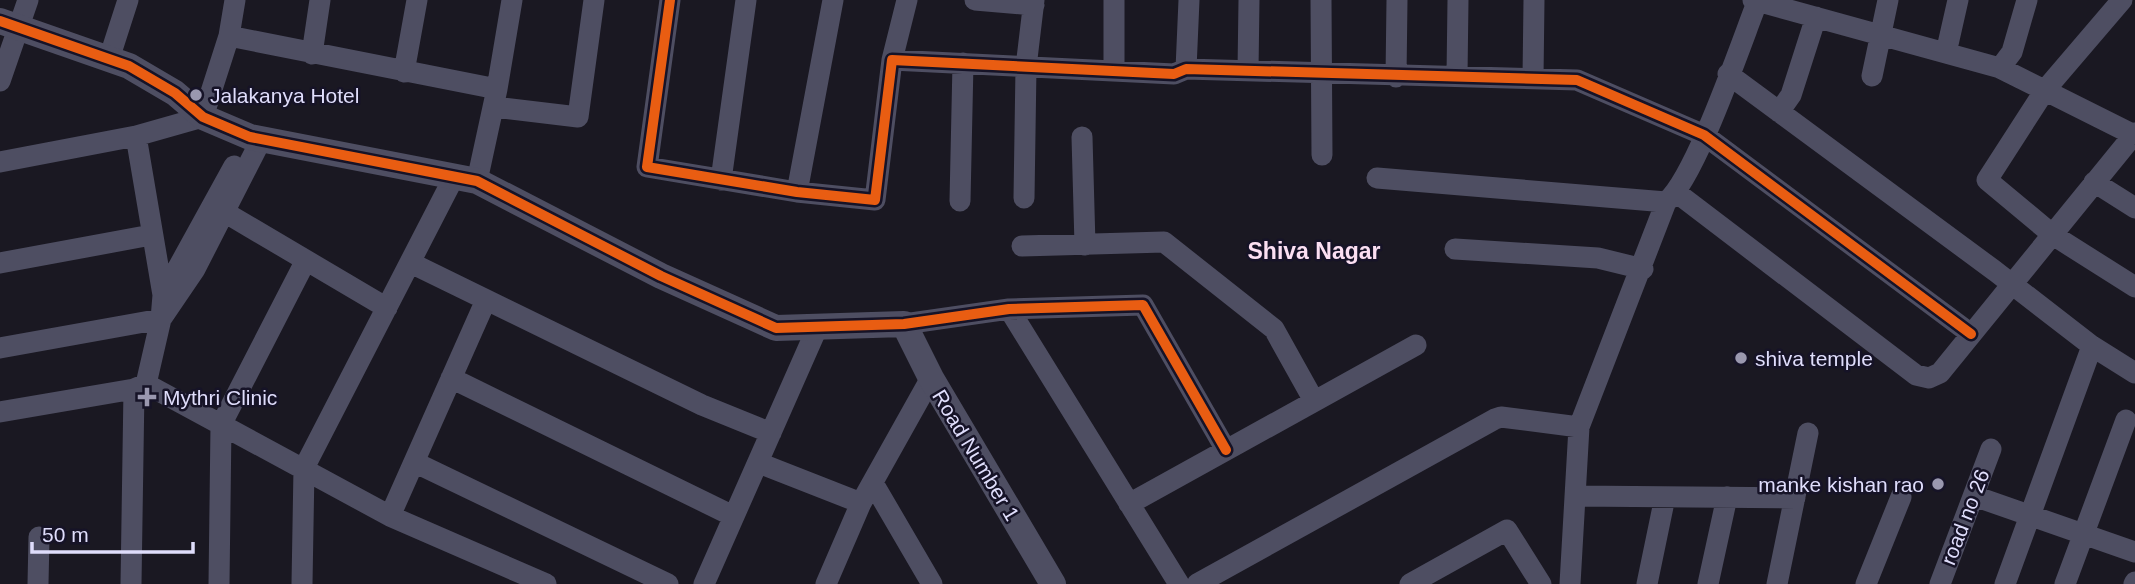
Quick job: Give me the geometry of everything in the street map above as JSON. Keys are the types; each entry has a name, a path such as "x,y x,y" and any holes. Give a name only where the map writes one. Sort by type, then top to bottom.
{"street":[{"path":"0,81 9,24 28,0"},
{"path":"109,60 128,0"},
{"path":"204,117 229,36 235,0"},
{"path":"312,54 320,0"},
{"path":"404,72 417,0"},
{"path":"302,584 304,468 411,263 465,179 496,98 512,0"},
{"path":"229,36 404,72 496,98 578,117 594,0"},
{"path":"670,0 647,167 797,192 875,200 892,60 907,0"},
{"path":"721,180 746,0"},
{"path":"797,192 833,0"},
{"path":"975,0 1034,3 1026,67 1024,198"},
{"path":"1114,0 1114,70"},
{"path":"1186,69 1189,0"},
{"path":"1248,71 1249,0"},
{"path":"1321,0 1322,155"},
{"path":"1396,77 1397,0"},
{"path":"1457,75 1458,0"},
{"path":"1533,78 1534,0"},
{"path":"1377,178 1672,198 1916,375 1928,378 1941,373 2134,133 2000,68 1756,0 1704,135 1672,198 1579,427 1570,584"},
{"path":"1872,76 1888,0"},
{"path":"1946,53 1958,0"},
{"path":"2000,68 2012,52 2026,0"},
{"path":"2122,0 2045,90 1987,180 2053,235 2135,287"},
{"path":"1779,111 1791,96 1816,17"},
{"path":"9,24 129,66 175,93 204,117 256,138 465,179 776,328 904,324 1009,309 1143,305 1226,450"},
{"path":"892,60 1174,74 1186,69 1577,80 1704,135 1971,334"},
{"path":"960,201 963,63"},
{"path":"1728,74 2092,346 2135,373"},
{"path":"0,162 136,136 204,117"},
{"path":"131,584 140,387 161,319 163,295 136,136"},
{"path":"1082,137 1085,244"},
{"path":"0,348 161,319 195,270 226,214 256,138"},
{"path":"163,295 256,138"},
{"path":"2094,182 2135,208"},
{"path":"226,214 387,308"},
{"path":"0,263 151,235"},
{"path":"1022,246 1164,242 1274,329 1313,399"},
{"path":"1455,249 1598,258 1643,269"},
{"path":"219,584 221,425 305,262"},
{"path":"411,263 702,405 771,433"},
{"path":"390,516 486,300"},
{"path":"1009,309 1179,584"},
{"name":"Road Number 1","path":"904,324 930,378 1054,584"},
{"path":"704,584 733,516 760,463 818,326"},
{"path":"1129,505 1313,399 1416,345"},
{"path":"2005,584 2092,346"},
{"path":"451,378 733,516"},
{"path":"826,584 861,503 930,378"},
{"path":"0,412 140,387 304,468 502,576 546,584"},
{"path":"1197,584 1501,417 1579,427"},
{"path":"2065,584 2126,420"},
{"path":"1777,584 1808,433"},
{"name":"road no 26","path":"1940,584 1991,449"},
{"path":"414,462 668,584"},
{"path":"760,463 861,503"},
{"path":"873,483 932,584"},
{"path":"1575,496 1796,498"},
{"path":"1974,496 2135,552"},
{"path":"1647,584 1665,497"},
{"path":"1708,584 1727,497"},
{"path":"1866,584 1901,497"},
{"path":"1410,584 1507,530 1541,584"},
{"path":"38,584 39,537"}],"cycle path":[{"path":"670,0 647,167 797,192 875,200 892,60 1174,74 1186,69 1577,80 1704,135 1971,334"},
{"path":"0,21 129,66 175,93 203,117 250,137 477,181 661,276 776,328 904,324 1009,309 1143,305 1226,450"}],"place":[{"name":"Jalakanya Hotel","path":"196,95"},
{"name":"shiva temple","path":"1741,358"},
{"name":"Mythri Clinic","path":"147,397"},
{"name":"manke kishan rao","path":"1938,484"}],"district":[{"name":"Shiva Nagar","path":"1314,251"}]}
